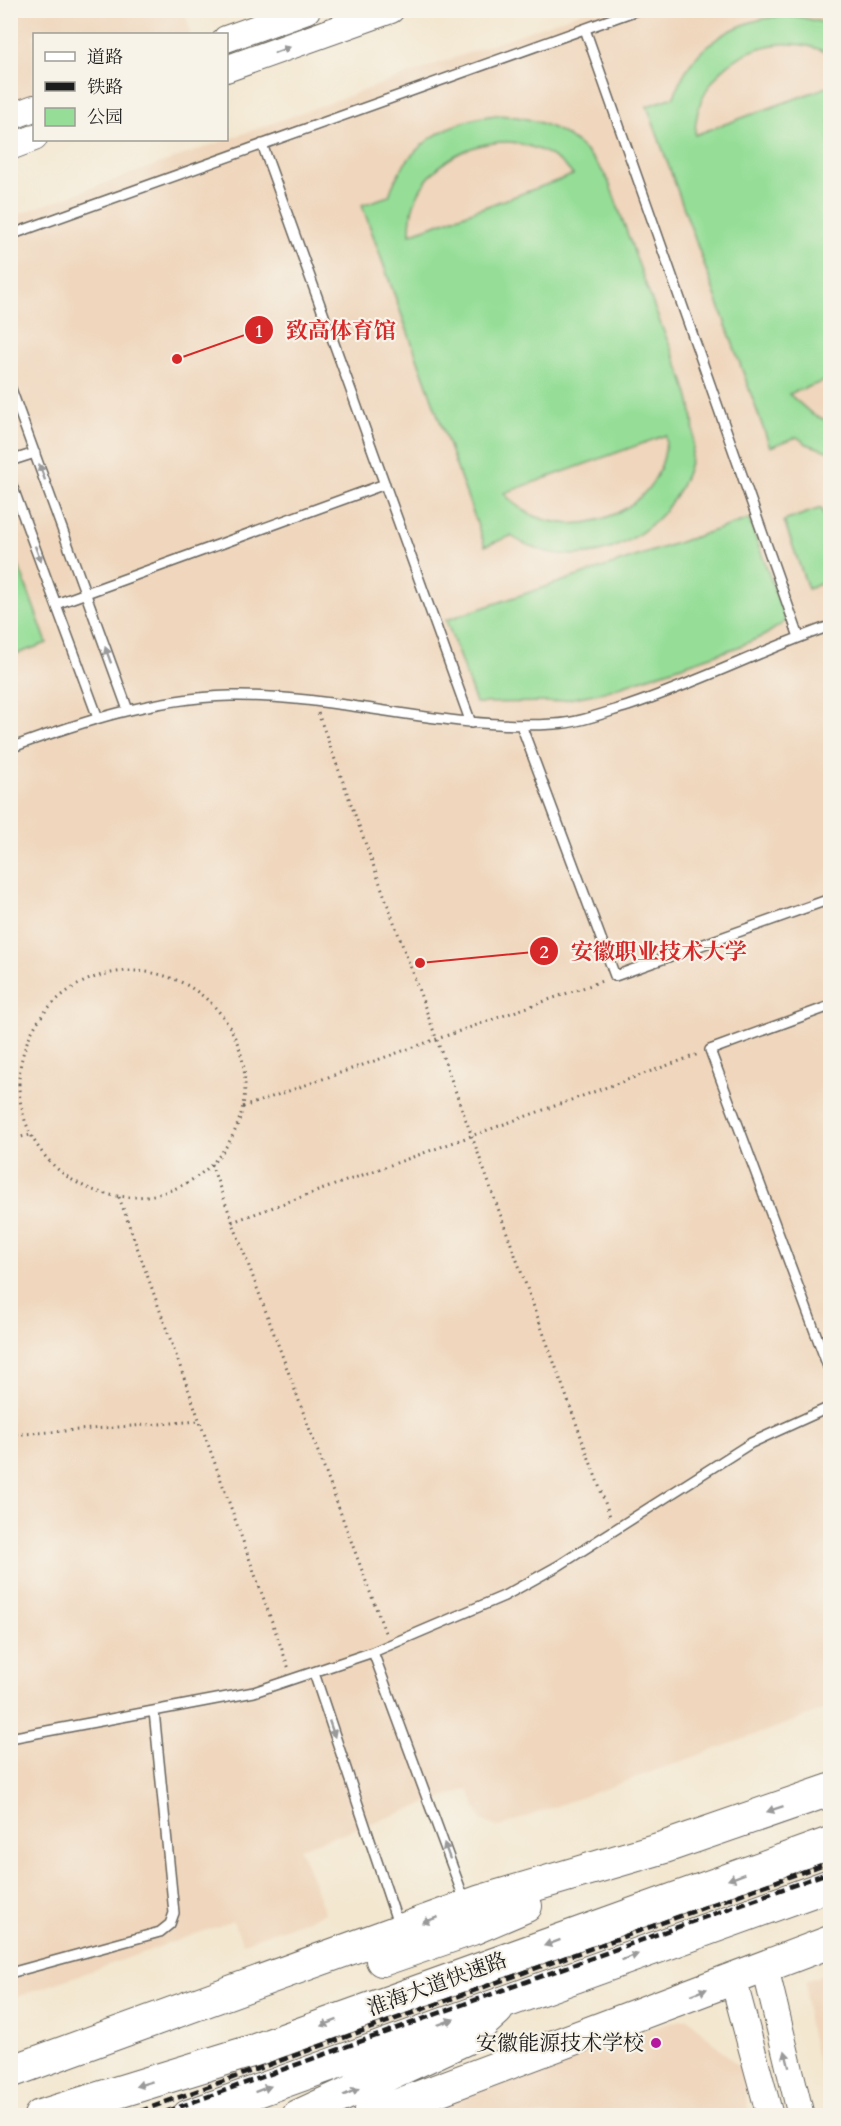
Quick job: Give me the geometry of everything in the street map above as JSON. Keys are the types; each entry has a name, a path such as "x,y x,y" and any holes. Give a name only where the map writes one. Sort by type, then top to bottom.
{"highway":[{"path":"10,2072 467,1906 665,1847 831,1790"},
{"name":"淮海大道快速路","path":"40,2115 255,2050 831,1843"},
{"path":"10,2078 102,2056 472,1929 665,1847"},
{"name":"淮海大道快速路","path":"188,2115 831,1885"},
{"path":"369,2115 831,1942"},
{"path":"298,2115 465,2039 507,2001"}],"main road":[{"path":"228,38 307,10"},
{"path":"228,68 391,10"},
{"path":"10,117 33,108"},
{"path":"10,147 33,138"},
{"path":"765,1967 801,2115"},
{"path":"733,1979 770,2115"}],"lane":[{"path":"10,234 637,10"},
{"path":"586,32 799,637"},
{"path":"262,144 471,723"},
{"path":"10,386 128,710"},
{"path":"10,461 35,453"},
{"path":"10,480 98,718"},
{"path":"56,604 385,484"},
{"path":"10,748 128,710 193,698 232,696 314,703 471,723 557,724 597,716 653,697 831,626"},
{"path":"521,725 615,976 831,899"},
{"path":"831,1005 710,1050 831,1372"},
{"path":"10,1738 254,1692 373,1652 504,1596 558,1566 751,1443 831,1407"},
{"path":"373,1652 467,1906"},
{"path":"314,1673 400,1930"},
{"path":"10,1973 160,1932 170,1924 174,1913 154,1711"}],"path":[{"path":"314,703 615,1529"},
{"path":"123,971 145,971 187,984 221,1012 242,1052 246,1074 243,1107 232,1138 211,1164 184,1185 164,1193 119,1197 97,1192 76,1183 42,1154 31,1135 23,1114 19,1082 24,1049 33,1029 46,1010 71,989 101,975 123,971"},
{"path":"243,1107 615,976"},
{"path":"232,1222 710,1050"},
{"path":"10,1138 31,1135"},
{"path":"211,1164 389,1645"},
{"path":"119,1197 293,1680"},
{"path":"10,1435 200,1421"}],"shaded area":[{"path":"11,11 185,11 191,33 33,33 33,108 11,117"},
{"path":"585,11 830,11 830,1708 498,1827 481,1820 468,1789 300,1848 325,1913 243,1943 233,1921 11,1999 11,217"},
{"path":"830,1972 830,2116 807,2019 806,1981"},
{"name":"安徽能源技术学校","path":"688,2018 740,2068 749,2115 390,2116 486,2074"}],"green space":[{"path":"782,16 800,17 830,24 830,54 807,46 784,44 761,48 740,57 722,70 708,88 698,110 695,135 830,86 830,379 789,394 812,414 830,422 830,452 807,444 797,437 770,447 647,106 674,97 690,64 715,40 747,24"},
{"path":"497,115 532,120 547,125 562,132 575,142 598,165 608,180 685,384 694,428 693,449 681,487 657,519 642,532 610,549 596,553 552,553 511,536 485,546 362,205 389,196 405,163 430,139 461,123","holes":["511,142 545,152 573,175 410,234 412,214 418,195 427,179 440,166 456,155 473,148 492,143","666,435 662,464 649,488 629,506 605,518 578,523 551,521 526,511 504,493"]},
{"path":"821,508 830,534 830,580 808,589 784,521"},
{"path":"749,519 786,621 765,635 738,647 604,692 553,702 476,703 446,620"},
{"path":"10,542 47,643 11,656 10,656"}],"railway":[{"path":"127,2116 830,1862"},
{"path":"154,2116 830,1872"}],"place":[{"name":"致高体育馆","path":"177,359"},
{"name":"安徽职业技术大学","path":"420,963"},
{"name":"安徽能源技术学校","path":"656,2043"}]}
